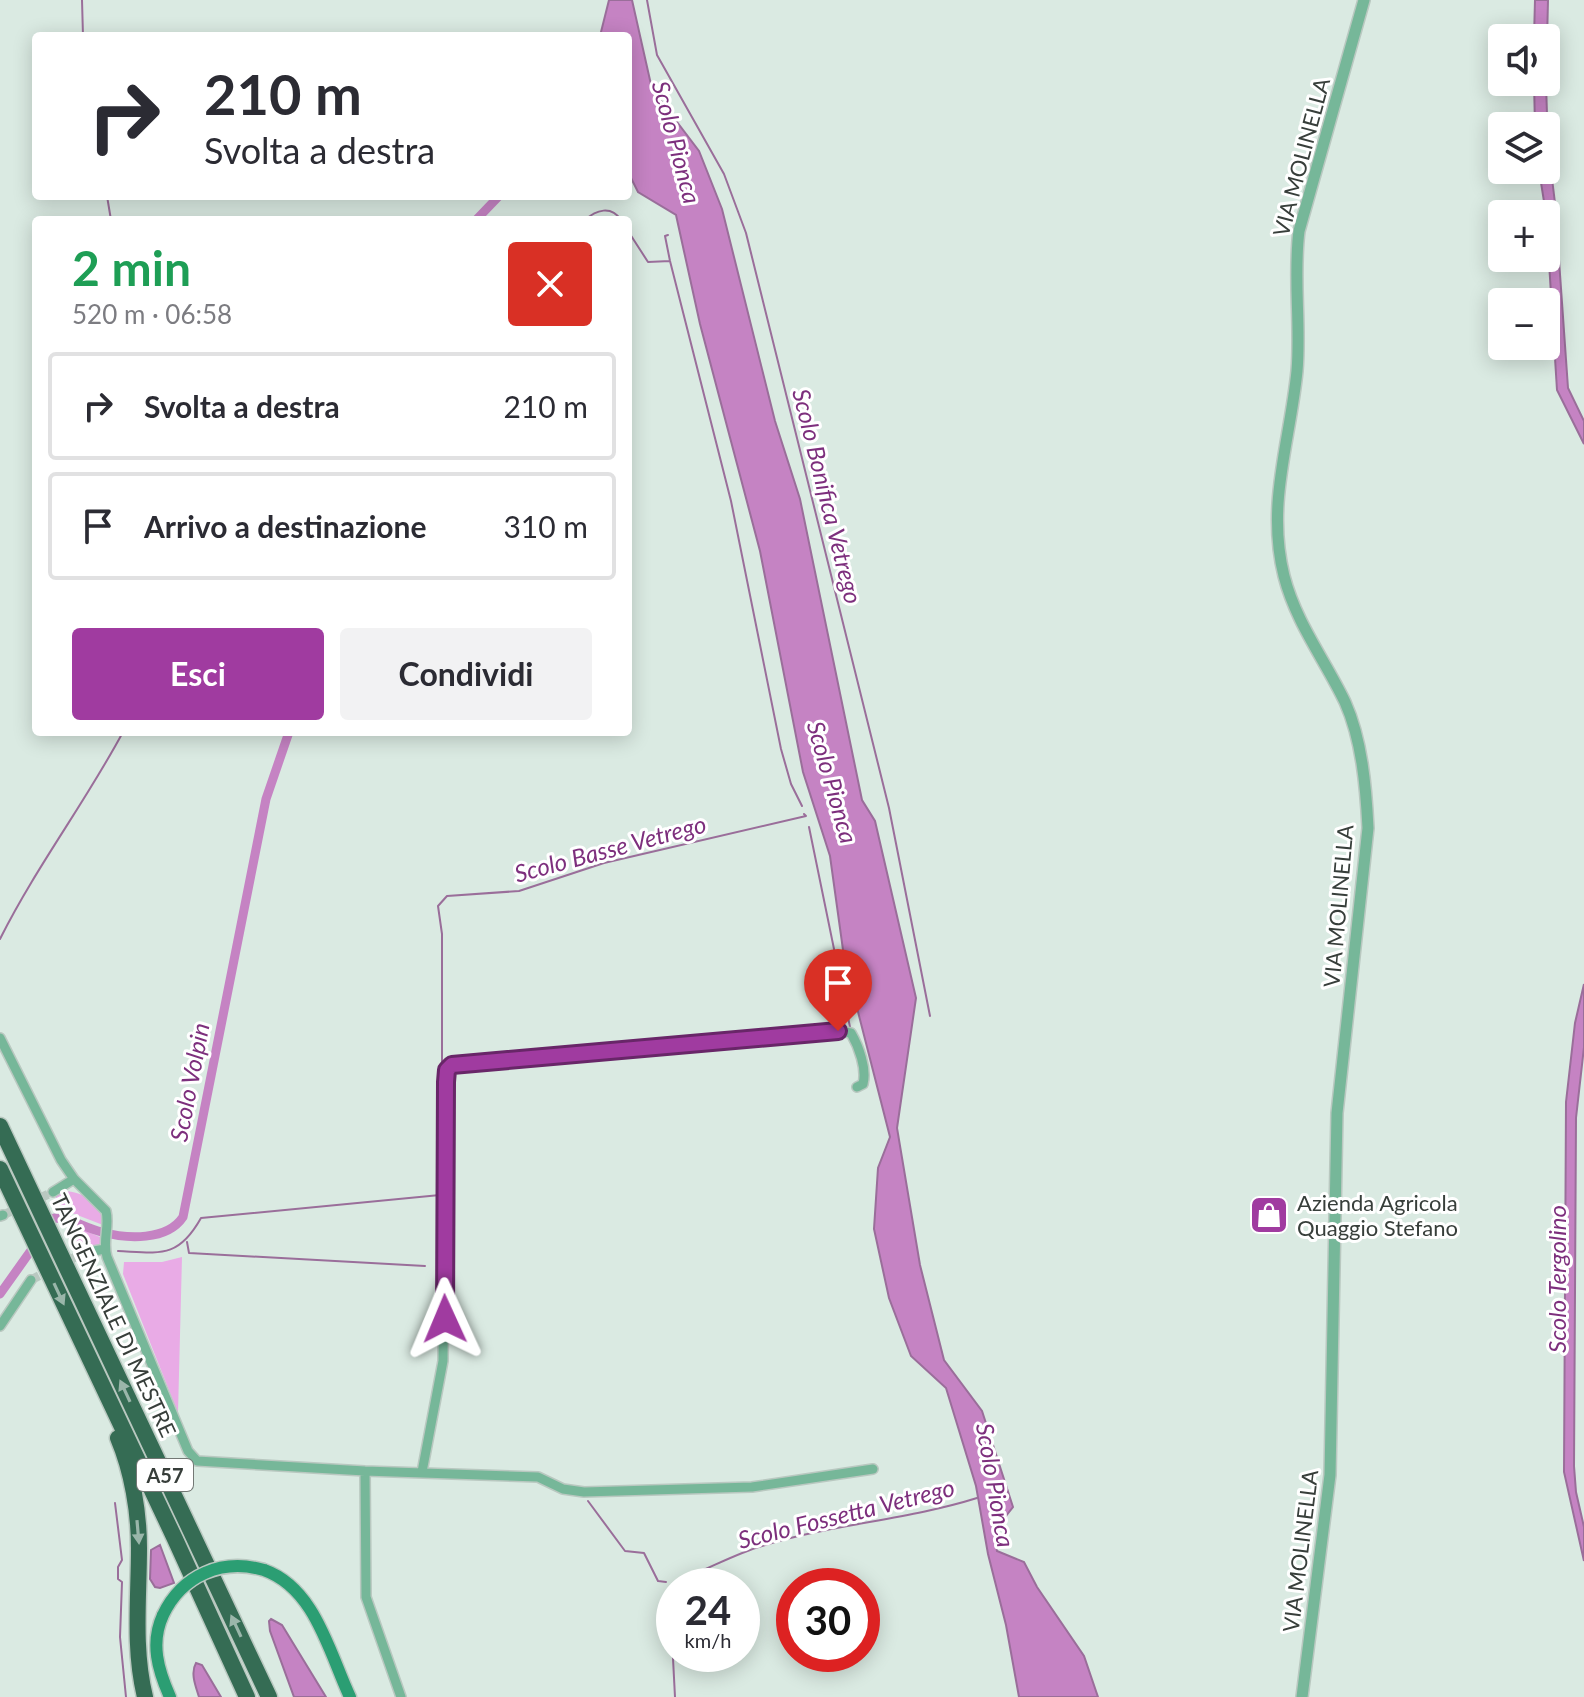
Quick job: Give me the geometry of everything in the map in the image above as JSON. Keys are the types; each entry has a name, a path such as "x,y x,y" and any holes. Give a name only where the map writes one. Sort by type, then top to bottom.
{"highway":[{"name":"TANGENZIALE DI MESTRE","path":"0,1126 269,1697"},
{"name":"TANGENZIALE DI MESTRE","path":"0,1169 74,1325"},
{"name":"A57","path":"74,1325 121,1444 132,1486 139,1545 137,1625 145,1697"},
{"name":"A57","path":"74,1325 247,1697"}],"main road":[{"path":"170,1697 156,1651 157,1632 163,1615 177,1593 205,1572 238,1565 264,1570 283,1578 301,1594 350,1697"}],"street":[{"name":"VIA MOLINELLA","path":"1302,1697 1330,1475 1337,1113 1368,828 1364,782 1352,724 1346,705 1289,594 1280,557 1276,509 1297,371 1296,252 1299,231 1364,0"},
{"path":"422,1472 443,1361 446,1082 450,1067 456,1064 838,1031 851,1033 857,1044 865,1078 863,1084 857,1087"},
{"path":"0,1038 61,1160 74,1179 106,1211 104,1246 194,1460 202,1463 538,1477 563,1489 584,1492 743,1488 873,1469"},
{"path":"53,1192 74,1179"},
{"path":"83,1253 104,1246"},
{"path":"0,1326 31,1280"},
{"path":"365,1471 366,1597 401,1697"}],"shaded area":[{"path":"64,1191 91,1200 100,1211 103,1225 63,1212 54,1194"},
{"path":"68,1223 102,1238 102,1244 81,1251"},
{"path":"182,1257 178,1413 123,1274 124,1262 162,1262"}],"water":[{"name":"Scolo Pionca","path":"609,0 632,0 652,89 699,151 722,209 775,421 800,499 862,800 875,821 916,998 897,1128 920,1265 944,1360 982,1411 1013,1507 994,1531 997,1551 1024,1562 1037,1587 1084,1656 1098,1697 1019,1697 976,1486 946,1388 911,1356 889,1298 874,1229 878,1168 890,1137 844,957 830,856 803,772 760,551 700,324 676,215 638,192 632,180 632,32 601,32"},
{"path":"1535,0 1548,0 1547,24 1534,24"},
{"path":"1534,96 1546,96 1547,112 1535,112"},
{"path":"1541,184 1553,184 1555,200 1544,200"},
{"path":"1550,272 1560,272 1568,388 1584,421 1584,444 1557,390 1555,360 1560,360 1560,288 1551,288"},
{"path":"1584,984 1584,1047 1576,1118 1574,1466 1584,1527 1584,1561 1564,1472 1566,1102 1575,1023"},
{"path":"160,1545 174,1583 160,1588 155,1587 150,1579 151,1550"},
{"path":"271,1619 282,1625 326,1697 294,1697 270,1631"},
{"path":"196,1663 202,1665 221,1697 199,1697 194,1676"}],"waterway":[{"path":"82,0 83,32"},
{"name":"Scolo Bonifica Vetrego","path":"647,0 657,55 724,174 746,233 889,808 930,1016"},
{"path":"108,200 110,216"},
{"name":"Scolo Volpin","path":"480,216 495,200"},
{"path":"591,216 603,211 618,216"},
{"name":"Scolo Basse Vetrego","path":"668,235 665,236 670,261 731,501 781,749 791,784 802,806"},
{"path":"632,237 648,262 670,261"},
{"path":"0,939 121,736"},
{"name":"Scolo Volpin","path":"0,1294 54,1218 134,1237 167,1230 183,1217 266,799 288,736"},
{"name":"Scolo Basse Vetrego","path":"442,1081 442,934 438,906 447,896 519,891 604,863 806,816 804,814"},
{"path":"809,827 850,1027"},
{"path":"118,1251 167,1251 184,1241 201,1218 440,1195"},
{"name":"Scolo Basse Vetrego","path":"187,1242 189,1253 425,1266"},
{"name":"Scolo Fossetta Vetrego","path":"708,1568 788,1539 924,1512 977,1498"},
{"path":"588,1501 625,1551 644,1553 656,1577"},
{"path":"115,1503 122,1560 118,1567 118,1579 122,1582 120,1637 126,1697"},
{"name":"Scolo Fossetta Vetrego","path":"674,1672 675,1697"}],"tunnel":[{"path":"3,1215 53,1192"},
{"path":"31,1280 83,1253"}],"place":[{"name":"Azienda Agricola Quaggio Stefano","path":"1269,1215"}],"route":[{"path":"445,1319 446,1082 447,1070 452,1065 838,1031"}],"water label":[{"name":"Scolo Tergolino","path":"1556,1279"}]}
